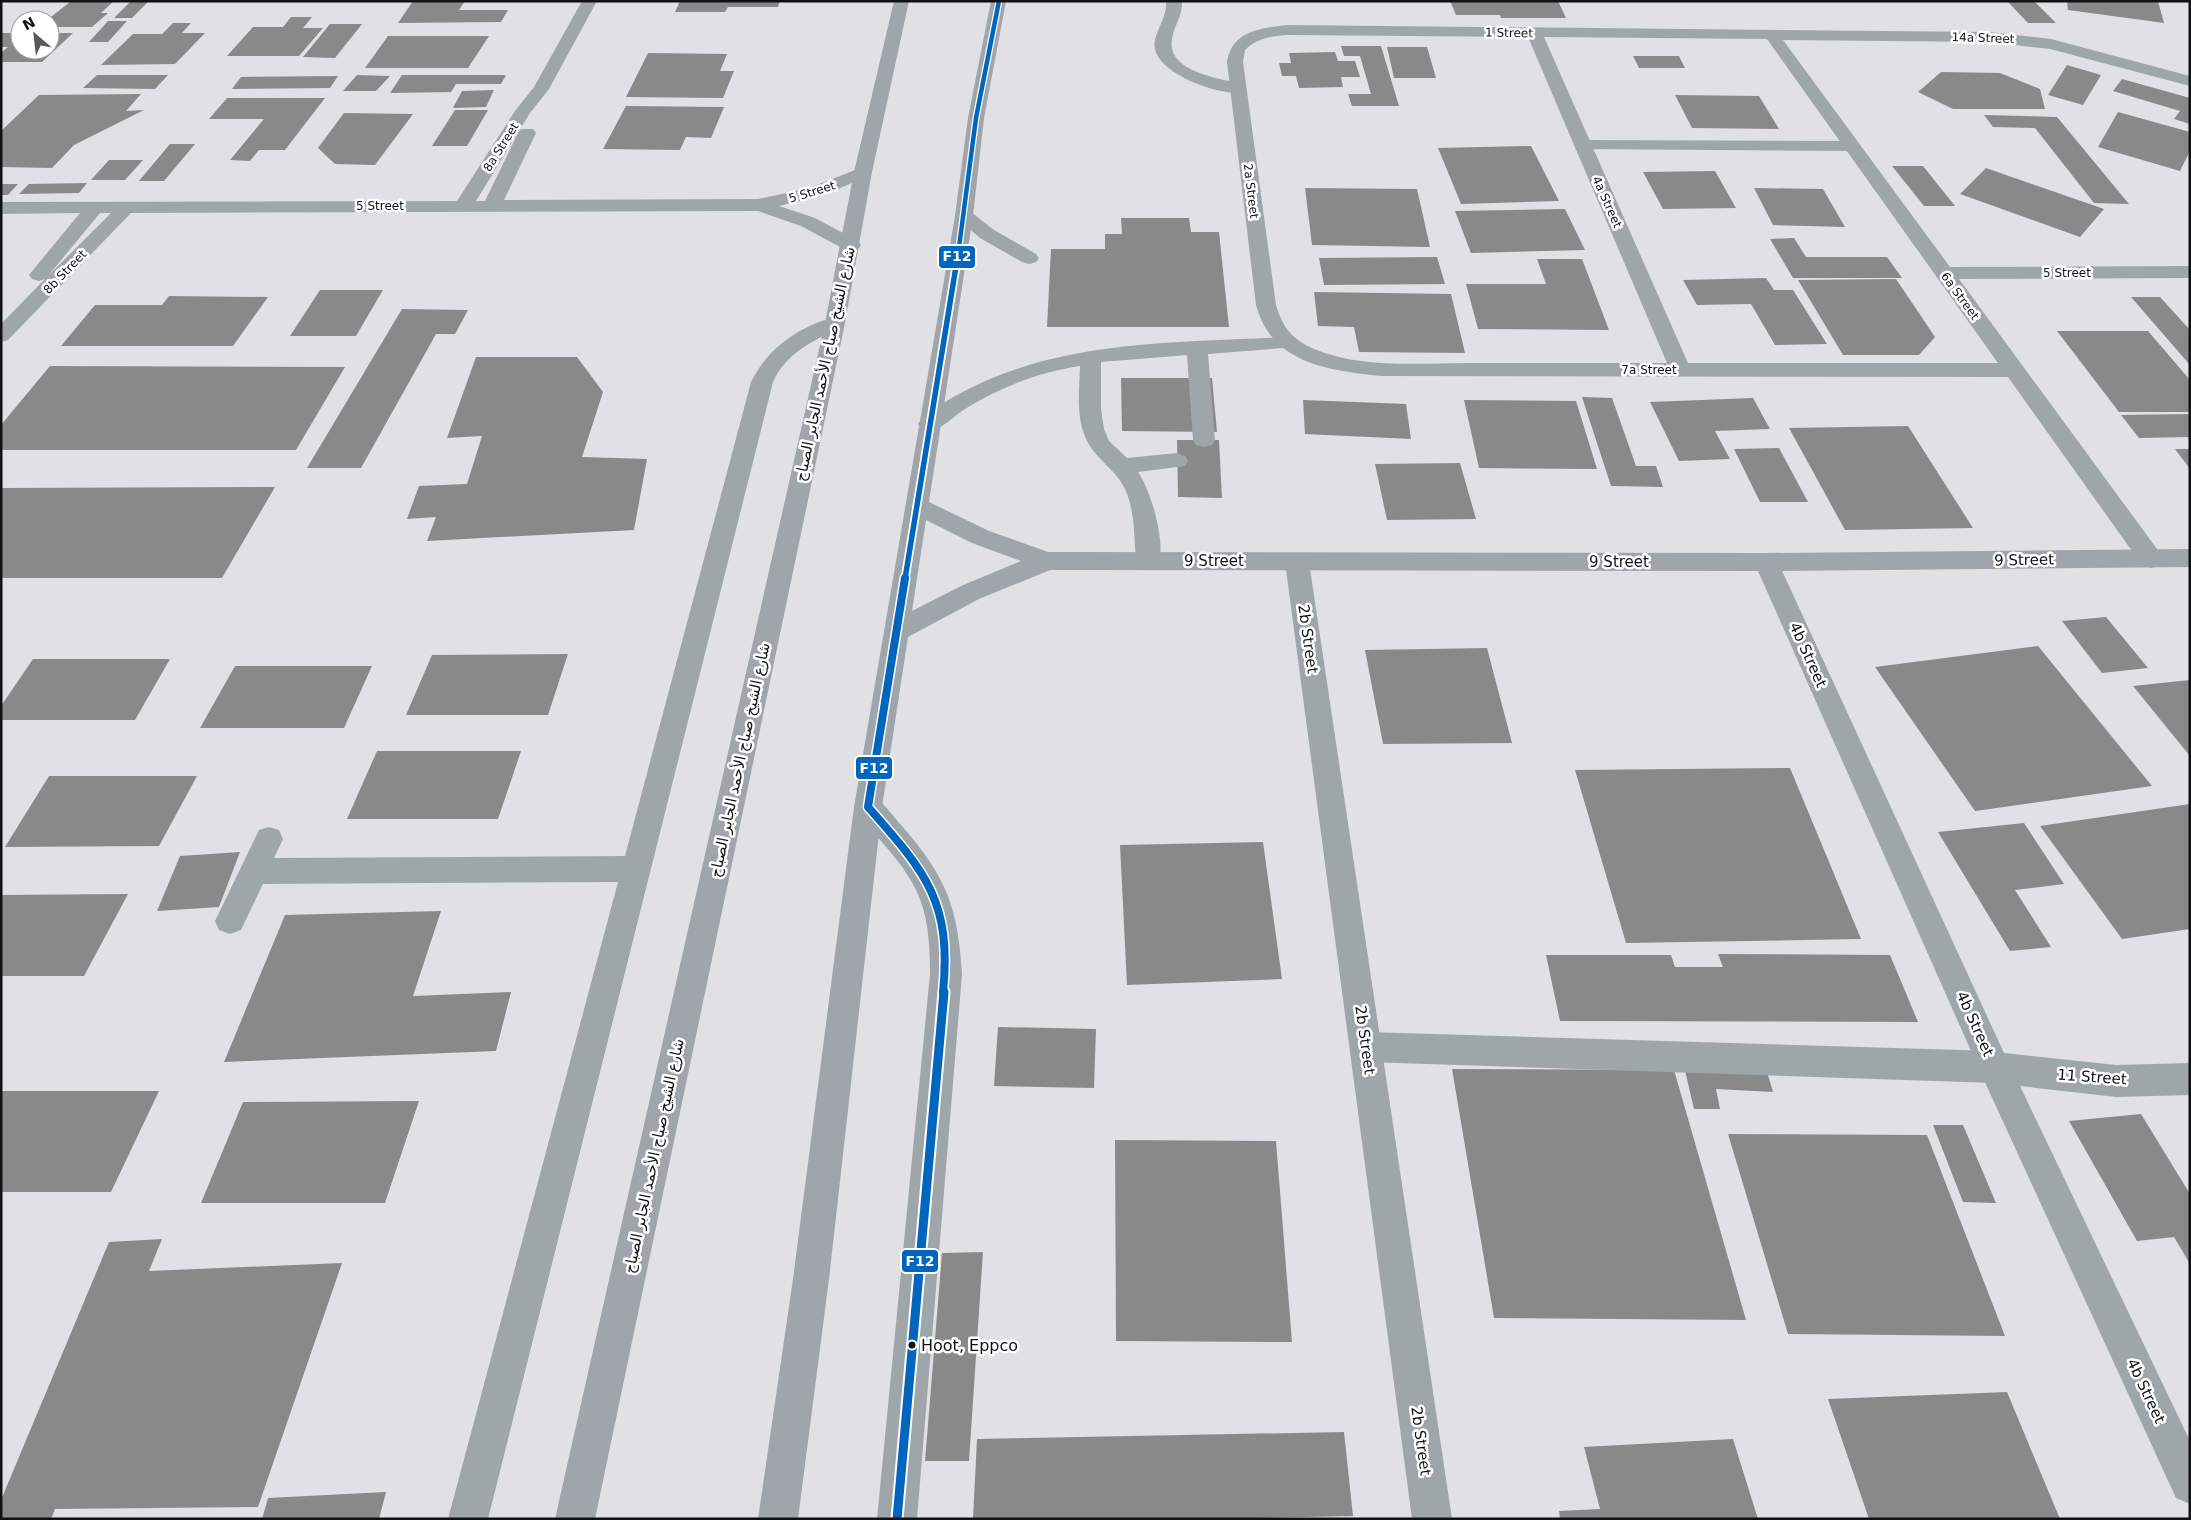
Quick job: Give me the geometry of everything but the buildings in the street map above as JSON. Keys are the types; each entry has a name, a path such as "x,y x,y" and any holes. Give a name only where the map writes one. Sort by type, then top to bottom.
{"main road":[{"name":"شارع الشيخ صباح الأحمد الجابر الصباح","path":"575,1519 835,323 851,245 863,172 902,1"},
{"path":"778,1519 811,1278 868,807 964,216 976,118 1000,1"},
{"name":"9 Street","path":"916,505 964,531 1048,561 1766,562 2190,558"},
{"name":"9 Street","path":"896,632 970,592 1048,561"}],"street":[{"name":"8a Street","path":"464,206 523,111 541,89 590,1"},
{"path":"1174,1 1173,20 1164,37 1163,45 1170,61 1178,68 1203,81 1238,88"},
{"name":"1 Street","path":"1249,38 1261,34 1288,30 1771,34"},
{"name":"4a Street","path":"1534,33 1681,370"},
{"name":"14a Street","path":"1771,34 1979,37 2030,40 2073,49 2190,81"},
{"name":"6a Street","path":"1771,34 2151,559"},
{"name":"2a Street","path":"1249,38 1237,49 1234,55 1266,305 1272,324 1289,342"},
{"name":"8a Street","path":"492,206 537,112 541,89"},
{"path":"1583,145 1851,146"},
{"name":"5 Street","path":"1,208 758,205 815,192 863,172"},
{"name":"5 Street","path":"758,205 808,222 851,245"},
{"name":"8b Street","path":"1,323 95,207"},
{"name":"8b Street","path":"1,336 127,207"},
{"path":"964,216 987,234 1029,258"},
{"name":"5 Street","path":"1943,273 2190,272"},
{"path":"468,1519 762,382 766,370 787,349 801,339 835,323"},
{"path":"929,424 976,392 1031,369 1091,356 1289,342"},
{"name":"7a Street","path":"1289,342 1315,357 1347,366 1381,369 2013,370"},
{"path":"1197,348 1204,440"},
{"path":"1091,356 1092,424 1094,435 1100,446 1122,466 1135,484 1143,504 1148,561"},
{"path":"1122,466 1177,461"},
{"name":"2b Street","path":"1297,562 1432,1519"},
{"name":"4b Street","path":"1766,562 1994,1067 2190,1484"},
{"path":"868,807 915,864 933,895 944,935 946,974 898,1519"},
{"path":"230,921 270,839"},
{"path":"254,871 635,869"},
{"name":"11 Street","path":"1366,1047 1994,1067 2085,1079 2173,1081 2190,1079"}],"transit line":[{"name":"F12","path":"897,1519 946,964 941,918 931,889 907,852 868,807 964,216 976,118 999,1"}],"place":[{"name":"Hoot, Eppco","path":"912,1345"}]}
